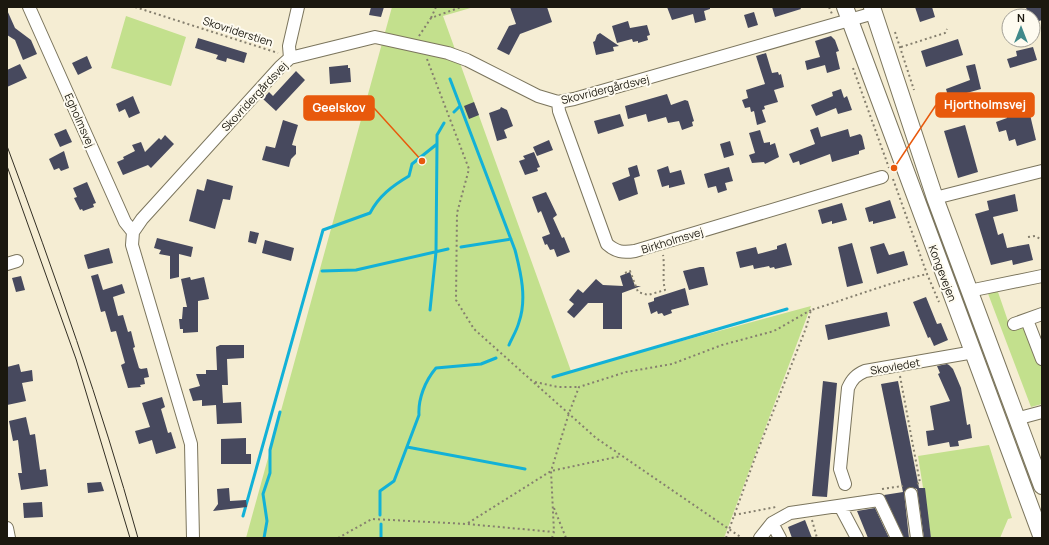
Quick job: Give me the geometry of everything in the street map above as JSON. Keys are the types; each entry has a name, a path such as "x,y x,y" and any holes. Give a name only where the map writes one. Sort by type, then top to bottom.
{"main road":[{"name":"Kongevejen","path":"873,10 935,198 1042,486"},
{"name":"Kongevejen","path":"842,13 974,352 1041,537"},
{"path":"1025,491 1042,517"}],"street":[{"name":"Egholmsvej","path":"29,7 125,222 133,232"},
{"path":"290,58 289,46 298,7"},
{"name":"Skovridergårdsvej","path":"133,232 142,219 280,67 290,58 375,37 448,53 467,60 538,96 558,102 574,100 842,13 873,10"},
{"name":"Birkholmsvej","path":"558,102 559,111 607,244 614,250 625,253 660,244 882,177"},
{"path":"935,198 1042,170"},
{"path":"133,232 132,245 190,444 193,538"},
{"path":"969,291 1042,276"},
{"path":"1014,324 1042,314"},
{"path":"1027,320 1042,359"},
{"name":"Skovledet","path":"846,484 840,469 848,388 851,381 857,375 865,372 974,352"},
{"path":"1016,419 1042,412"},
{"path":"910,488 917,538"},
{"path":"760,538 772,523 790,513 878,500 897,538"},
{"path":"840,506 857,538"},
{"path":"772,523 780,538"},
{"path":"7,528 9,538"}],"path":[{"name":"Skovriderstien","path":"135,7 275,51 290,58"},
{"path":"436,7 431,18 419,36 469,169 457,213 456,300 474,329 596,438 742,538"},
{"path":"431,18 461,7"},
{"path":"829,7 842,13"},
{"path":"901,47 945,33 947,30"},
{"path":"1028,237 1035,236 1042,240"},
{"path":"625,273 630,271 638,292 648,295 665,290 665,268 660,244"},
{"path":"533,382 558,387 579,387 626,372 672,364 722,345 774,331 811,310 858,296 901,280 941,270"},
{"path":"726,538 756,455 806,328 811,310"},
{"path":"875,490 910,488 920,483 898,366"},
{"path":"552,538 554,532 551,471 568,413 579,387"},
{"path":"467,524 551,471 621,456"},
{"path":"553,505 566,538"},
{"path":"811,510 812,524 817,538"},
{"path":"338,538 372,519 467,524 554,532"}],"green space":[{"path":"392,7 474,7 443,16 571,371 811,306 724,538 246,538"},
{"path":"126,16 186,37 171,86 111,68"},
{"path":"987,291 998,292 1009,324 1033,320 1042,343 1042,404 1031,407"},
{"path":"989,445 1012,518 1008,519 1000,538 931,538 918,456"}],"building":[{"path":"371,7 384,7 381,17 369,15"},
{"path":"510,7 547,7 552,22 520,34 509,55 497,49 509,26 516,24"},
{"path":"667,7 710,7 710,9 704,11 706,20 695,23 693,14 672,20"},
{"path":"772,7 800,7 801,9 775,17"},
{"path":"915,7 932,7 935,17 920,22"},
{"path":"1042,7 1042,20 1041,8 1026,8"},
{"path":"7,10 15,28 31,40 37,54 23,60 15,40 7,35"},
{"path":"754,12 758,25 748,28 744,15"},
{"path":"628,21 630,28 647,25 650,35 647,36 648,40 638,43 638,41 633,42 632,39 617,43 612,26"},
{"path":"600,33 619,46 613,47 614,51 596,55 593,42"},
{"path":"831,36 835,40 839,51 836,52 840,69 827,73 825,65 807,70 805,61 820,57 815,41"},
{"path":"198,38 247,53 244,63 227,58 226,62 216,59 218,55 195,48"},
{"path":"958,39 963,55 926,67 921,51"},
{"path":"1033,48 1037,60 1010,68 1007,59 1017,56 1016,51"},
{"path":"766,53 772,73 778,72 779,75 781,74 784,87 774,90 778,102 764,106 765,109 762,110 766,122 757,125 754,111 751,112 750,107 745,108 742,100 748,98 746,90 765,84 756,56"},
{"path":"87,56 92,68 78,75 72,63"},
{"path":"20,64 27,78 7,87 7,70"},
{"path":"975,64 981,89 963,94 966,107 952,110 946,89 970,80 966,66"},
{"path":"348,65 348,68 350,68 351,82 330,84 329,67"},
{"path":"296,71 305,80 276,111 263,99 269,92 273,96"},
{"path":"841,89 844,98 847,96 852,110 838,114 836,108 816,116 811,105 833,96 832,92"},
{"path":"667,94 671,105 685,100 688,101 694,121 692,122 693,126 682,130 679,121 668,123 666,117 648,122 646,114 628,119 625,106"},
{"path":"133,96 140,113 129,118 125,109 119,112 116,104"},
{"path":"474,102 479,115 469,119 464,106"},
{"path":"1027,102 1036,140 1017,146 1015,139 1009,141 1006,130 999,132 996,122 1007,118 1005,110 1017,107 1017,105"},
{"path":"501,107 507,110 513,126 504,130 507,138 497,141 489,113 500,109"},
{"path":"620,114 624,126 598,134 594,121"},
{"path":"283,120 298,125 292,145 296,146 296,154 291,159 289,167 262,160 266,146 275,148"},
{"path":"965,125 978,172 958,178 944,131"},
{"path":"818,127 821,137 848,129 850,137 860,134 862,136 865,149 859,151 859,154 832,162 830,154 800,165 799,161 793,163 789,154 815,144 810,130"},
{"path":"66,129 72,142 60,147 54,134"},
{"path":"760,130 764,143 770,142 770,145 775,143 779,157 765,164 764,162 752,163 749,155 755,153 749,133"},
{"path":"165,135 174,144 151,168 148,165 123,175 117,162 135,151 132,145 141,142 145,152 159,138 161,140"},
{"path":"549,140 553,150 537,156 533,147"},
{"path":"730,141 734,155 724,158 720,144"},
{"path":"64,151 69,168 61,171 59,168 54,170 49,159"},
{"path":"534,152 540,167 537,168 538,171 525,175 519,161 525,159 523,156"},
{"path":"637,165 640,176 634,178 638,194 619,201 612,183 630,176 628,168"},
{"path":"668,166 670,173 681,170 685,184 669,188 669,185 662,187 657,170"},
{"path":"729,167 733,181 725,183 727,190 718,193 716,186 708,188 704,174"},
{"path":"207,179 233,186 230,200 223,199 215,229 189,221 197,189 204,191"},
{"path":"87,182 96,203 93,204 94,207 83,211 82,209 80,210 74,198 77,197 73,188"},
{"path":"546,192 557,215 553,218 562,238 564,237 570,252 557,257 554,249 550,250 547,244 545,245 542,237 550,234 541,211 538,213 532,197"},
{"path":"1015,194 1018,211 993,217 998,235 1003,233 1007,248 1029,244 1033,260 1013,265 1012,260 991,265 975,214 989,210 987,201"},
{"path":"890,200 896,218 873,224 873,221 869,222 865,208"},
{"path":"842,203 847,220 832,224 832,221 822,224 818,210"},
{"path":"250,231 259,233 256,244 248,242"},
{"path":"157,238 193,247 191,257 179,254 179,277 170,279 170,256 159,254 161,250 154,248"},
{"path":"265,240 294,248 291,261 262,253"},
{"path":"786,243 792,265 775,269 774,267 770,268 769,266 754,269 753,265 740,268 736,252 756,247 758,254 777,249 777,246"},
{"path":"852,243 863,283 847,287 838,247"},
{"path":"884,243 889,255 904,251 908,265 877,274 870,247"},
{"path":"109,248 113,263 88,269 84,255"},
{"path":"704,267 708,285 689,290 683,271"},
{"path":"630,272 635,286 641,286 622,293 622,329 603,329 603,303 588,303 574,318 567,312 574,304 569,300 578,289 583,293 596,279 603,285 623,286 620,276"},
{"path":"98,274 103,290 122,284 125,293 113,297 118,316 123,315 128,332 131,331 135,347 133,348 139,368 147,368 149,377 144,378 145,384 140,385 141,387 128,388 121,365 125,363 116,331 111,332 105,311 101,312 91,276"},
{"path":"21,276 25,290 16,292 12,278"},
{"path":"190,277 191,280 204,277 209,299 198,301 198,332 183,333 183,329 180,329 179,319 182,319 183,307 187,307 181,279"},
{"path":"685,288 689,305 671,310 672,313 664,316 662,313 658,314 657,311 651,314 648,303 654,301 654,298"},
{"path":"926,297 937,324 941,323 948,340 934,346 930,337 928,338 913,302"},
{"path":"887,312 890,326 828,340 825,325"},
{"path":"220,345 244,345 244,358 227,359 228,385 222,385 223,403 241,402 242,423 217,424 216,405 202,406 202,400 193,401 189,389 200,386 196,374 206,374 206,370 217,370 216,347"},
{"path":"19,364 21,372 32,370 33,381 22,383 26,401 7,405 7,367"},
{"path":"947,364 953,369 961,388 967,425 970,424 972,438 958,441 959,446 950,447 949,442 928,446 926,431 934,430 930,406 950,401 938,374 940,373 937,366"},
{"path":"823,381 837,383 827,497 812,496"},
{"path":"898,381 919,488 925,488 931,538 924,538 917,489 910,487 904,492 909,538 904,538 884,495 903,492 881,384"},
{"path":"162,397 165,407 161,409 168,433 171,432 176,448 156,454 152,440 139,444 135,431 150,427 142,403"},
{"path":"26,417 30,435 35,434 40,470 46,469 48,486 21,490 18,473 22,473 18,440 13,441 9,421"},
{"path":"246,438 246,454 251,454 251,464 221,464 221,439"},
{"path":"101,482 104,491 88,493 87,483"},
{"path":"229,488 230,501 246,500 247,507 213,511 218,504 217,489"},
{"path":"42,502 43,517 24,518 23,503"},
{"path":"875,508 889,538 868,538 857,511"},
{"path":"805,520 812,538 792,538 788,527"}],"waterway":[{"path":"450,79 515,250 519,268 523,304 516,331 509,345"},
{"path":"454,112 460,106"},
{"path":"243,516 323,230 370,213 386,192 409,176 412,164 437,144 437,135 444,123"},
{"path":"430,310 436,252 437,144"},
{"path":"461,247 511,239"},
{"path":"322,271 356,270 448,249"},
{"path":"553,377 787,309"},
{"path":"380,515 380,491 394,481 419,415 423,390 432,373 436,368 481,364 496,358"},
{"path":"264,538 267,521 263,494 270,473 270,450 280,412"},
{"path":"407,447 525,469"},
{"path":"381,524 381,538"}],"tram line":[{"path":"7,146 77,340 109,439 138,538"},
{"path":"7,166 76,359 130,538"}],"place":[{"name":"Geelskov","path":"422,161"},
{"name":"Hjortholmsvej","path":"894,168"}]}
